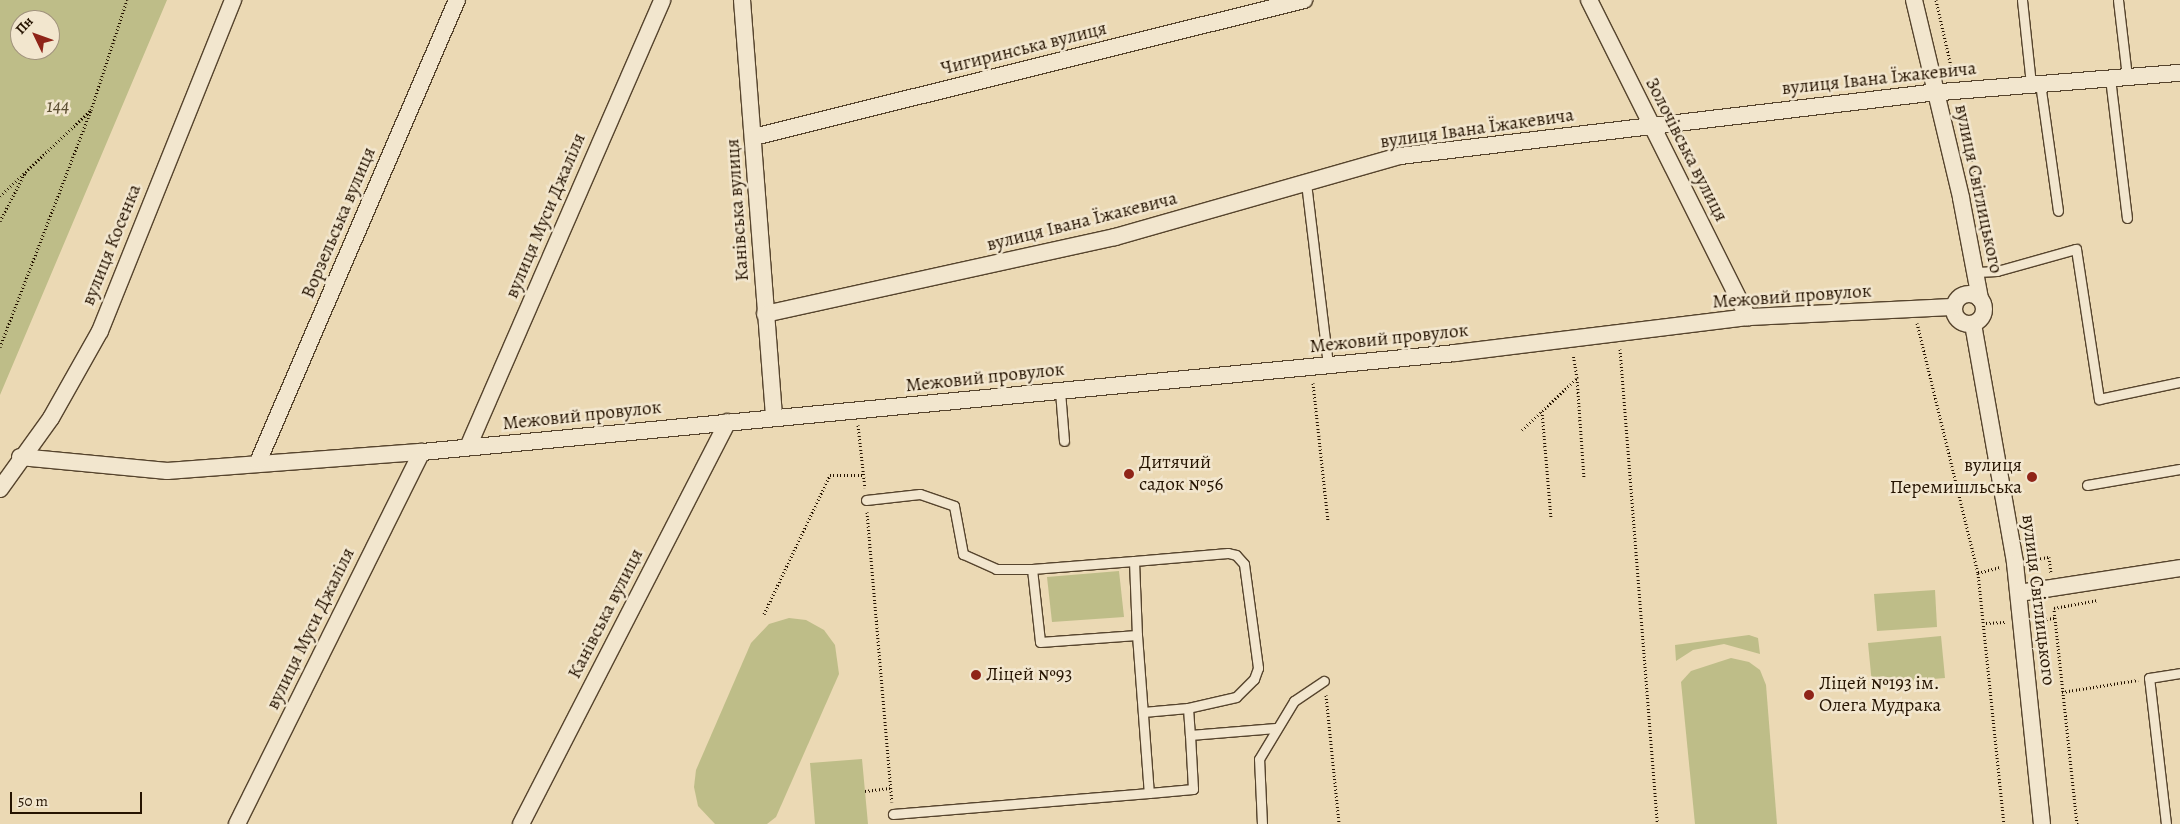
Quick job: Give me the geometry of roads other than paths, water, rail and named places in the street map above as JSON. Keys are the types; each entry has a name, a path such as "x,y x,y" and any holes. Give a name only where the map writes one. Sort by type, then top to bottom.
{"street":[{"name":"вулиця Косенка","path":"0,489 20,457 51,418 100,331 233,0"},
{"name":"Ворзельська вулиця","path":"258,462 457,0"},
{"name":"вулиця Муси Джаліля","path":"468,447 662,0"},
{"name":"Канівська вулиця","path":"742,0 774,417"},
{"name":"Чигиринська вулиця","path":"754,137 1304,0"},
{"name":"Золочівська вулиця","path":"1590,0 1748,318"},
{"name":"вулиця Світлицького","path":"1914,0 1977,272 1980,300"},
{"name":"вулиця Івана Їжакевича","path":"765,314 1115,237 1400,156 1936,93 2035,83 2180,73"},
{"path":"1966,294 1980,300 1983,313 1973,324 1959,321 1954,307 1958,299 1966,294"},
{"name":"Межовий провулок","path":"20,457 167,471 258,462 422,452 1456,353 1748,318 1954,307"},
{"name":"вулиця Світлицького","path":"1973,324 2019,593 2042,824"},
{"name":"Канівська вулиця","path":"521,824 728,422"},
{"name":"вулиця Муси Джаліля","path":"237,824 422,452"},
{"path":"2019,593 2180,568"}],"lane":[{"path":"2022,0 2058,211"},
{"path":"2118,0 2127,77"},
{"path":"2110,78 2127,218"},
{"path":"1306,183 1328,365"},
{"path":"1977,272 1997,271 2076,249 2100,399 2180,382"},
{"path":"1060,391 1064,441"},
{"path":"2087,485 2180,469"},
{"path":"866,500 920,494 954,506 963,554 996,569 1032,569 1228,553 1236,554 1244,564 1258,668 1254,679 1236,697 1188,708 1143,712"},
{"path":"1134,561 1137,635 1149,792"},
{"path":"1032,569 1040,642 1137,635"},
{"path":"2166,824 2149,678 2180,673"},
{"path":"1262,824 1259,760 1276,728 1294,701 1324,681"},
{"path":"893,814 1193,788 1188,708"},
{"path":"1190,735 1276,728"}],"place":[{"name":"Дитячий садок №56","path":"1129,474"},
{"name":"вулиця Перемишльська","path":"2032,477"},
{"name":"Ліцей №93","path":"976,675"},
{"name":"Ліцей №193 ім. Олега Мудрака","path":"1809,695"}],"park label":[{"name":"144","path":"58,107"}]}
